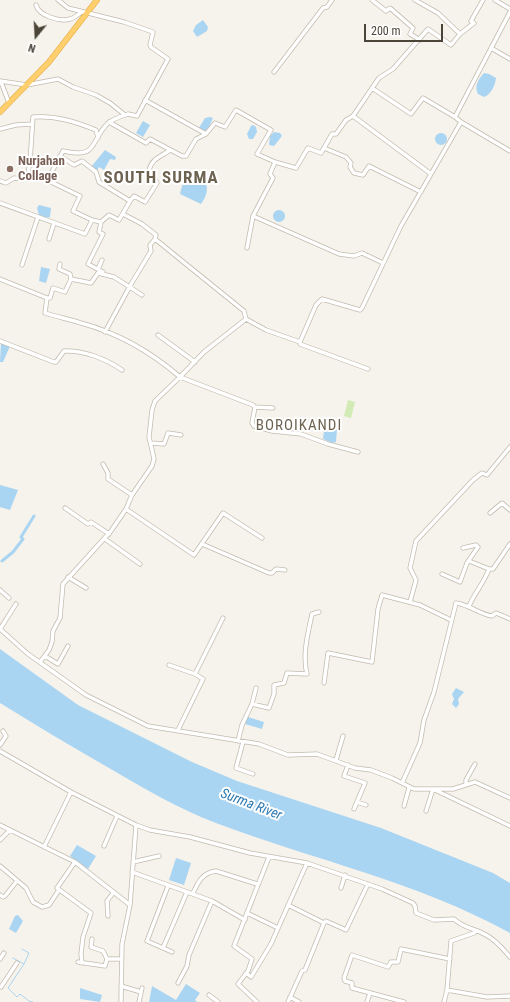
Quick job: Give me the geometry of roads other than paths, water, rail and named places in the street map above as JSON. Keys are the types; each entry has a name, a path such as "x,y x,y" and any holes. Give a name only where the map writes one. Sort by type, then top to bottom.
{"highway":[{"path":"0,112 49,62 85,12 97,0"}],"street":[{"path":"48,179 63,151 78,154 88,151 109,122 128,114 137,116 168,59 150,45 153,32 124,22 68,8 58,0"},
{"path":"274,72 323,8 327,7 332,0"},
{"path":"372,0 386,11 390,8 413,28 410,34 420,40"},
{"path":"415,0 438,13 460,34"},
{"path":"109,122 146,143 150,139 182,156 186,156 196,139 206,134 215,122 225,127 236,110 271,130 257,154 275,162 296,168 308,148 321,153 332,134 336,134 346,120 353,116 379,78 393,69 420,40 428,29 451,45 460,34 474,23 471,21 484,0"},
{"path":"495,0 510,9"},
{"path":"36,5 42,13 62,20 70,19 85,12"},
{"path":"455,117 510,12"},
{"path":"491,48 510,59"},
{"path":"9,103 1,81 28,84 58,79 73,87 100,97 125,115"},
{"path":"372,88 411,114 423,98 510,151"},
{"path":"145,100 206,134"},
{"path":"353,116 431,174"},
{"path":"27,179 30,162 33,117 70,120 96,130 98,138"},
{"path":"300,342 316,305 322,299 360,310 362,308 383,263 420,192 461,122"},
{"path":"0,129 16,125 32,124"},
{"path":"324,148 346,157 351,163 350,167 354,173 363,175 368,166 420,192"},
{"path":"142,295 114,277 88,264 103,234 99,232 101,222 109,215 118,220 134,196 145,202 157,183 149,170 150,166 156,158 170,150"},
{"path":"60,156 74,165 82,162 86,164 96,172 99,182 130,201"},
{"path":"248,248 253,216 273,178 270,174 275,162"},
{"path":"0,181 6,183 14,178 27,179 38,177 48,179 49,181 80,196 73,211 92,220 101,222"},
{"path":"0,203 85,234 92,220"},
{"path":"106,332 129,287 151,251 150,245 155,239 156,235 123,214"},
{"path":"253,216 339,254 354,256 362,253 383,263"},
{"path":"22,265 38,217"},
{"path":"49,239 54,223"},
{"path":"155,239 244,310 246,319 266,330 300,342 300,344 368,369"},
{"path":"98,269 102,260"},
{"path":"60,264 59,269 70,274 71,279 65,292 53,288 50,298 47,298 45,313 82,323 144,349 180,377 255,406 273,408"},
{"path":"71,279 91,283 95,274 104,273"},
{"path":"0,280 47,298"},
{"path":"40,662 45,656 52,642 53,631 60,618 63,584 105,538 126,509 132,495 152,466 154,458 150,429 152,410 156,401 195,362 246,319"},
{"path":"158,335 195,362"},
{"path":"0,341 54,362 56,362 64,351 72,350 101,359 122,370"},
{"path":"255,406 252,424 254,426 272,431 301,434 328,444 358,452"},
{"path":"151,443 164,444 168,433 181,435"},
{"path":"410,602 416,580 410,568 416,542 473,480 482,473 487,475 493,469 510,447"},
{"path":"103,464 108,473 108,479 132,495"},
{"path":"490,513 502,503 510,510"},
{"path":"65,508 88,524 91,522 108,534"},
{"path":"126,509 192,555 195,555 223,513 262,538"},
{"path":"105,538 140,564"},
{"path":"202,544 269,573 272,573 276,569 285,570"},
{"path":"469,561 489,569 493,569 510,544"},
{"path":"442,574 460,582 469,561 478,547 476,545 462,548"},
{"path":"470,606 477,588 484,582 489,569"},
{"path":"68,577 86,588"},
{"path":"0,590 9,598"},
{"path":"324,683 328,653 372,662 378,609 382,594 410,602 451,620"},
{"path":"402,783 420,743 424,720 434,692 456,603 470,606 488,615 492,616 496,613 510,619"},
{"path":"16,604 0,629 28,654 86,695 137,722 148,726 259,744 281,754 317,754 348,765 371,770 402,783 409,788 454,788 475,782 510,798"},
{"path":"252,704 269,708 274,694 274,685 284,683 287,673 307,674 305,664 308,634 312,614 319,612"},
{"path":"195,674 223,618"},
{"path":"45,656 58,664 68,646"},
{"path":"169,665 195,674 203,679 178,730"},
{"path":"253,774 236,768 241,741 242,725 252,704 256,688"},
{"path":"0,745 6,736 3,731"},
{"path":"336,760 343,736"},
{"path":"0,752 71,792 136,825 150,830 190,837 268,857 307,863 345,875 408,899 416,906 416,913 434,920 454,919 459,924 476,930 495,941 510,957"},
{"path":"466,785 466,780 475,764"},
{"path":"348,765 344,776 365,783 354,809"},
{"path":"404,806 409,788"},
{"path":"426,811 433,789"},
{"path":"433,789 510,826"},
{"path":"44,847 71,792"},
{"path":"357,802 366,805"},
{"path":"104,846 117,816"},
{"path":"0,825 75,862 130,905"},
{"path":"121,1002 122,944 130,905 136,825"},
{"path":"0,840 10,830"},
{"path":"133,862 159,856"},
{"path":"257,1002 238,984 246,973 252,959 234,946 268,857"},
{"path":"0,866 27,891 33,902 42,907 46,907 59,890 58,885 75,862"},
{"path":"246,973 251,977 263,958 307,863"},
{"path":"193,893 198,881 211,872 216,871 258,884"},
{"path":"132,872 212,901 245,920"},
{"path":"341,888 345,875"},
{"path":"0,895 3,897 5,896 17,881"},
{"path":"288,905 324,923 326,921 346,930 368,884"},
{"path":"168,886 147,941 172,952"},
{"path":"59,890 91,913 84,931 80,962 105,966 107,959 103,951 90,947 92,939"},
{"path":"108,916 107,901 114,892"},
{"path":"163,948 187,892"},
{"path":"178,983 187,966 189,955 212,901"},
{"path":"246,913 278,928"},
{"path":"288,1002 302,971 305,970 324,923"},
{"path":"444,1002 447,990 452,940 474,933 476,930"},
{"path":"404,1002 352,988 352,983 344,980 352,955 388,967 391,962 398,962 401,949 450,959"},
{"path":"0,959 4,953"},
{"path":"107,959 121,959"},
{"path":"6,990 1,987 17,963"},
{"path":"121,986 142,990 139,1002"},
{"path":"447,990 487,996 510,996"},
{"path":"367,1002 370,993"},
{"path":"209,995 218,1002"},
{"path":"290,997 299,1002"}],"water":[{"path":"203,20 208,27 207,31 197,37 193,31 196,25"},
{"path":"484,73 496,78 495,84 489,94 484,97 478,94 476,88 478,81"},
{"path":"205,118 213,118 209,127 204,132 199,128"},
{"path":"143,121 150,125 143,137 136,133"},
{"path":"253,125 256,127 257,132 253,139 249,139 247,134"},
{"path":"274,132 280,133 282,136 274,146 269,145 270,136"},
{"path":"439,133 443,133 447,139 443,145 439,145 435,141 435,137"},
{"path":"105,150 116,157 115,160 110,159 104,170 99,167 97,171 91,167"},
{"path":"191,174 202,178 205,181 207,190 201,204 180,194 182,186"},
{"path":"39,205 51,208 50,217 45,218 39,215 37,208"},
{"path":"277,210 281,210 285,216 281,222 277,222 273,218 273,214"},
{"path":"41,267 50,269 46,283 39,281"},
{"path":"1,343 10,346 3,362 0,362"},
{"path":"331,424 337,429 336,442 332,443 323,439 324,431 328,425"},
{"path":"0,485 18,490 10,510 0,507"},
{"name":"Surma River","path":"0,649 78,705 192,762 237,781 381,828 493,873 510,883 510,933 475,915 402,886 216,823 175,805 148,790 0,703"},
{"path":"456,688 464,692 458,699 459,704 456,708 452,704 454,699 452,694"},
{"path":"248,717 264,722 262,729 245,724"},
{"path":"77,845 96,856 88,869 70,856"},
{"path":"176,858 191,863 184,885 169,880"},
{"path":"18,915 23,921 16,933 9,929 15,916"},
{"path":"186,984 200,993 195,1000 197,1002 149,1002 152,986 176,1000"},
{"path":"80,988 102,995 100,1002 80,999"}],"waterway":[{"path":"2,561 13,552 23,539 21,537 34,516"},
{"path":"13,958 24,964 29,953 22,949"},
{"path":"24,964 8,988 17,997 20,994 29,1001 33,1002"}],"place":[{"name":"Nurjahan Collage","path":"10,169"}],"district":[{"name":"SOUTH SURMA","path":"161,179"},
{"name":"BOROIKANDI","path":"299,426"}]}
